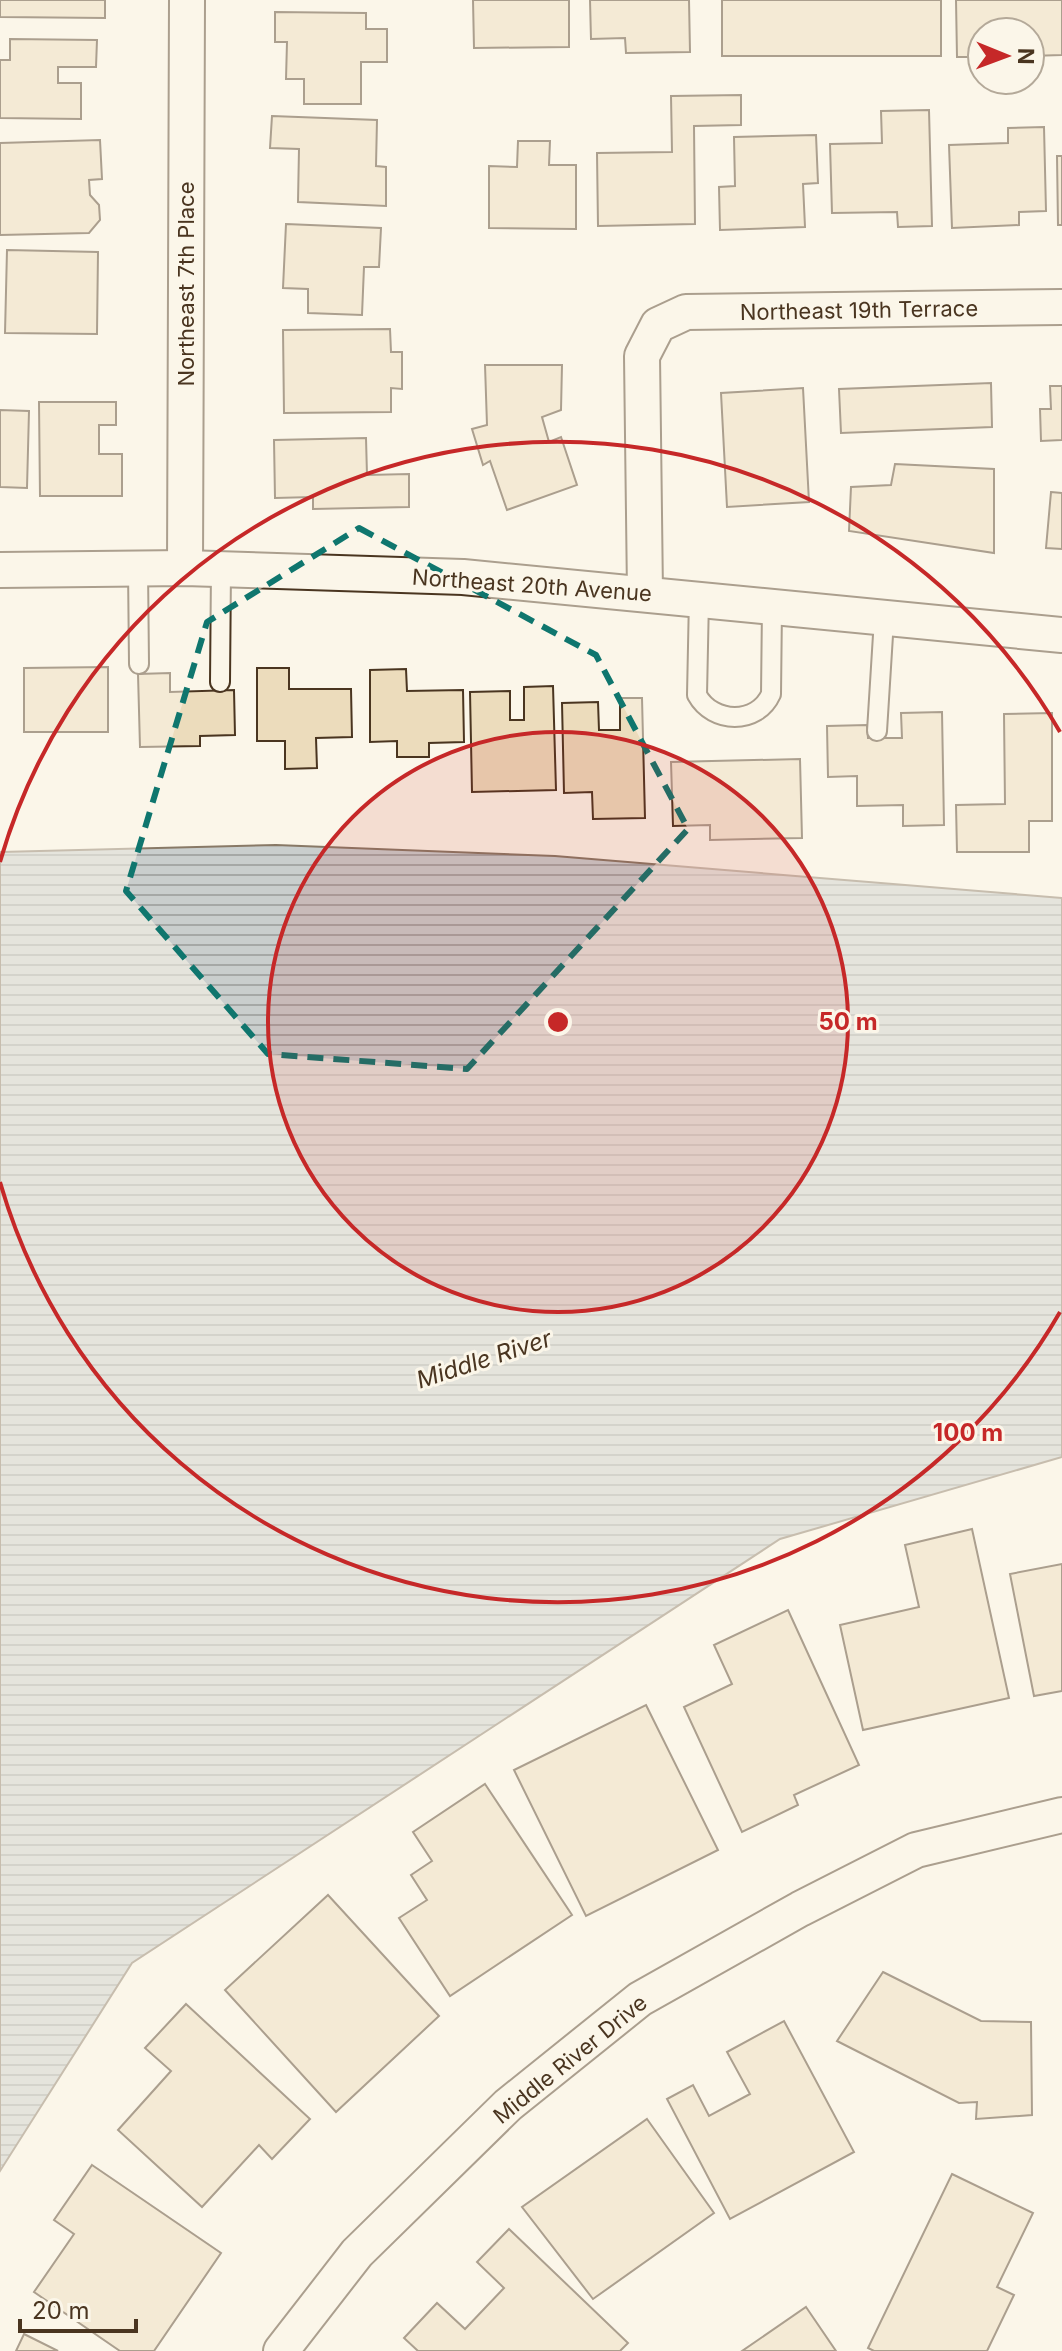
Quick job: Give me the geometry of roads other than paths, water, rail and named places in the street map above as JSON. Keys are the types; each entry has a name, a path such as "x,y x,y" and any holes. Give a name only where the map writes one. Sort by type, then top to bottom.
{"street":[{"name":"Northeast 7th Place","path":"185,568 187,0"},
{"name":"Northeast 19th Terrace","path":"645,593 642,356 658,325 686,312 1062,307"},
{"name":"Northeast 20th Avenue","path":"0,570 185,568 463,577 1062,635"},
{"name":"Middle River Drive","path":"281,2351 357,2253 508,2105 640,1999 800,1909 916,1850 1062,1815"}],"lane":[{"path":"138,568 139,664"},
{"path":"220,682 221,569"},
{"path":"699,598 697,695 704,707 716,716 752,715 765,707 771,694 772,607"},
{"path":"877,731 884,619"}],"water":[{"name":"Middle River","path":"276,845 555,856 1062,898 1062,1457 780,1539 132,1963 0,2171 0,852"}]}
